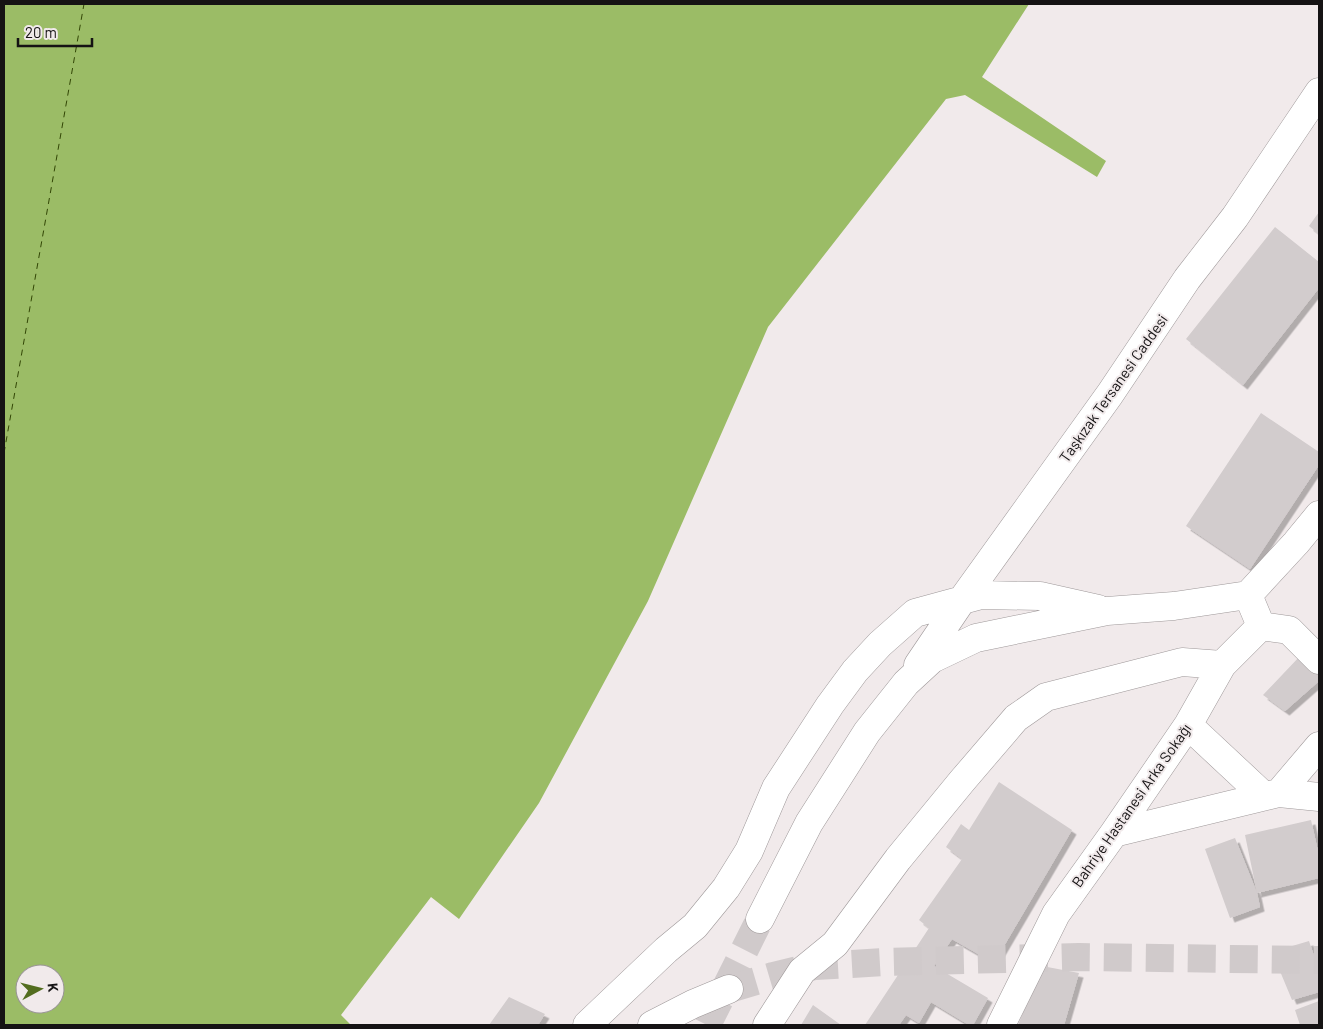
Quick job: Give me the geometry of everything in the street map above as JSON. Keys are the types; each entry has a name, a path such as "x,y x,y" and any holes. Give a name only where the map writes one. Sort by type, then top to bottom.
{"street":[{"name":"Taşkızak Tersanesi Caddesi","path":"906,683 962,600 1110,394 1187,279 1235,217 1319,92"},
{"path":"760,919 809,823 866,732 906,683 932,660 976,638 1107,611 1174,606 1248,595 1319,515"},
{"path":"587,1025 666,950 695,926 726,888 749,851 776,788 830,704 854,672 880,644 916,613 981,595 1040,596 1107,611"},
{"path":"1248,595 1261,626 1289,630 1319,660"},
{"name":"Bahriye Hastanesi Arka Sokağı","path":"1001,1025 1056,914 1188,725 1222,664 1261,626"},
{"path":"767,1025 802,970 835,944 898,859 962,780 1016,718 1046,697 1182,662 1222,664"},
{"path":"1188,725 1272,794"},
{"path":"1272,794 1319,746"},
{"path":"1114,833 1272,794 1319,797"},
{"path":"652,1025 729,988"}],"shaded area":[{"path":"4,4 1029,4 982,77 1106,161 1097,177 965,95 946,99 768,327 648,601 539,803 459,919 431,897 341,1015 351,1025 4,1025"}],"building":[{"path":"1319,212 1319,234 1309,226"},
{"path":"1275,227 1319,262 1319,288 1243,385 1186,339"},
{"path":"1261,413 1319,452 1319,465 1250,569 1186,526"},
{"path":"1301,655 1319,673 1319,681 1285,711 1263,695"},
{"path":"999,782 1072,830 994,963 952,939 934,966 988,998 973,1025 969,1025 931,1002 919,1023 906,1015 899,1025 865,1025 929,928 919,920 962,859 946,847 961,824 969,830"},
{"path":"1311,820 1319,856 1319,878 1257,893 1245,835"},
{"path":"1235,838 1257,893 1260,907 1230,918 1205,849"},
{"path":"1309,941 1319,971 1319,992 1292,1000 1272,952"},
{"path":"1042,966 1079,973 1064,1025 1018,1025"},
{"path":"509,997 545,1014 538,1025 489,1025"},
{"path":"1319,1001 1319,1025 1300,1025 1295,1010"},
{"path":"813,1005 841,1025 801,1025"}],"ferry route":[{"path":"4,453 84,4"}],"tunnel":[{"path":"707,1025 760,919"},
{"path":"729,989 815,966 886,962 1079,957 1319,960"}]}
